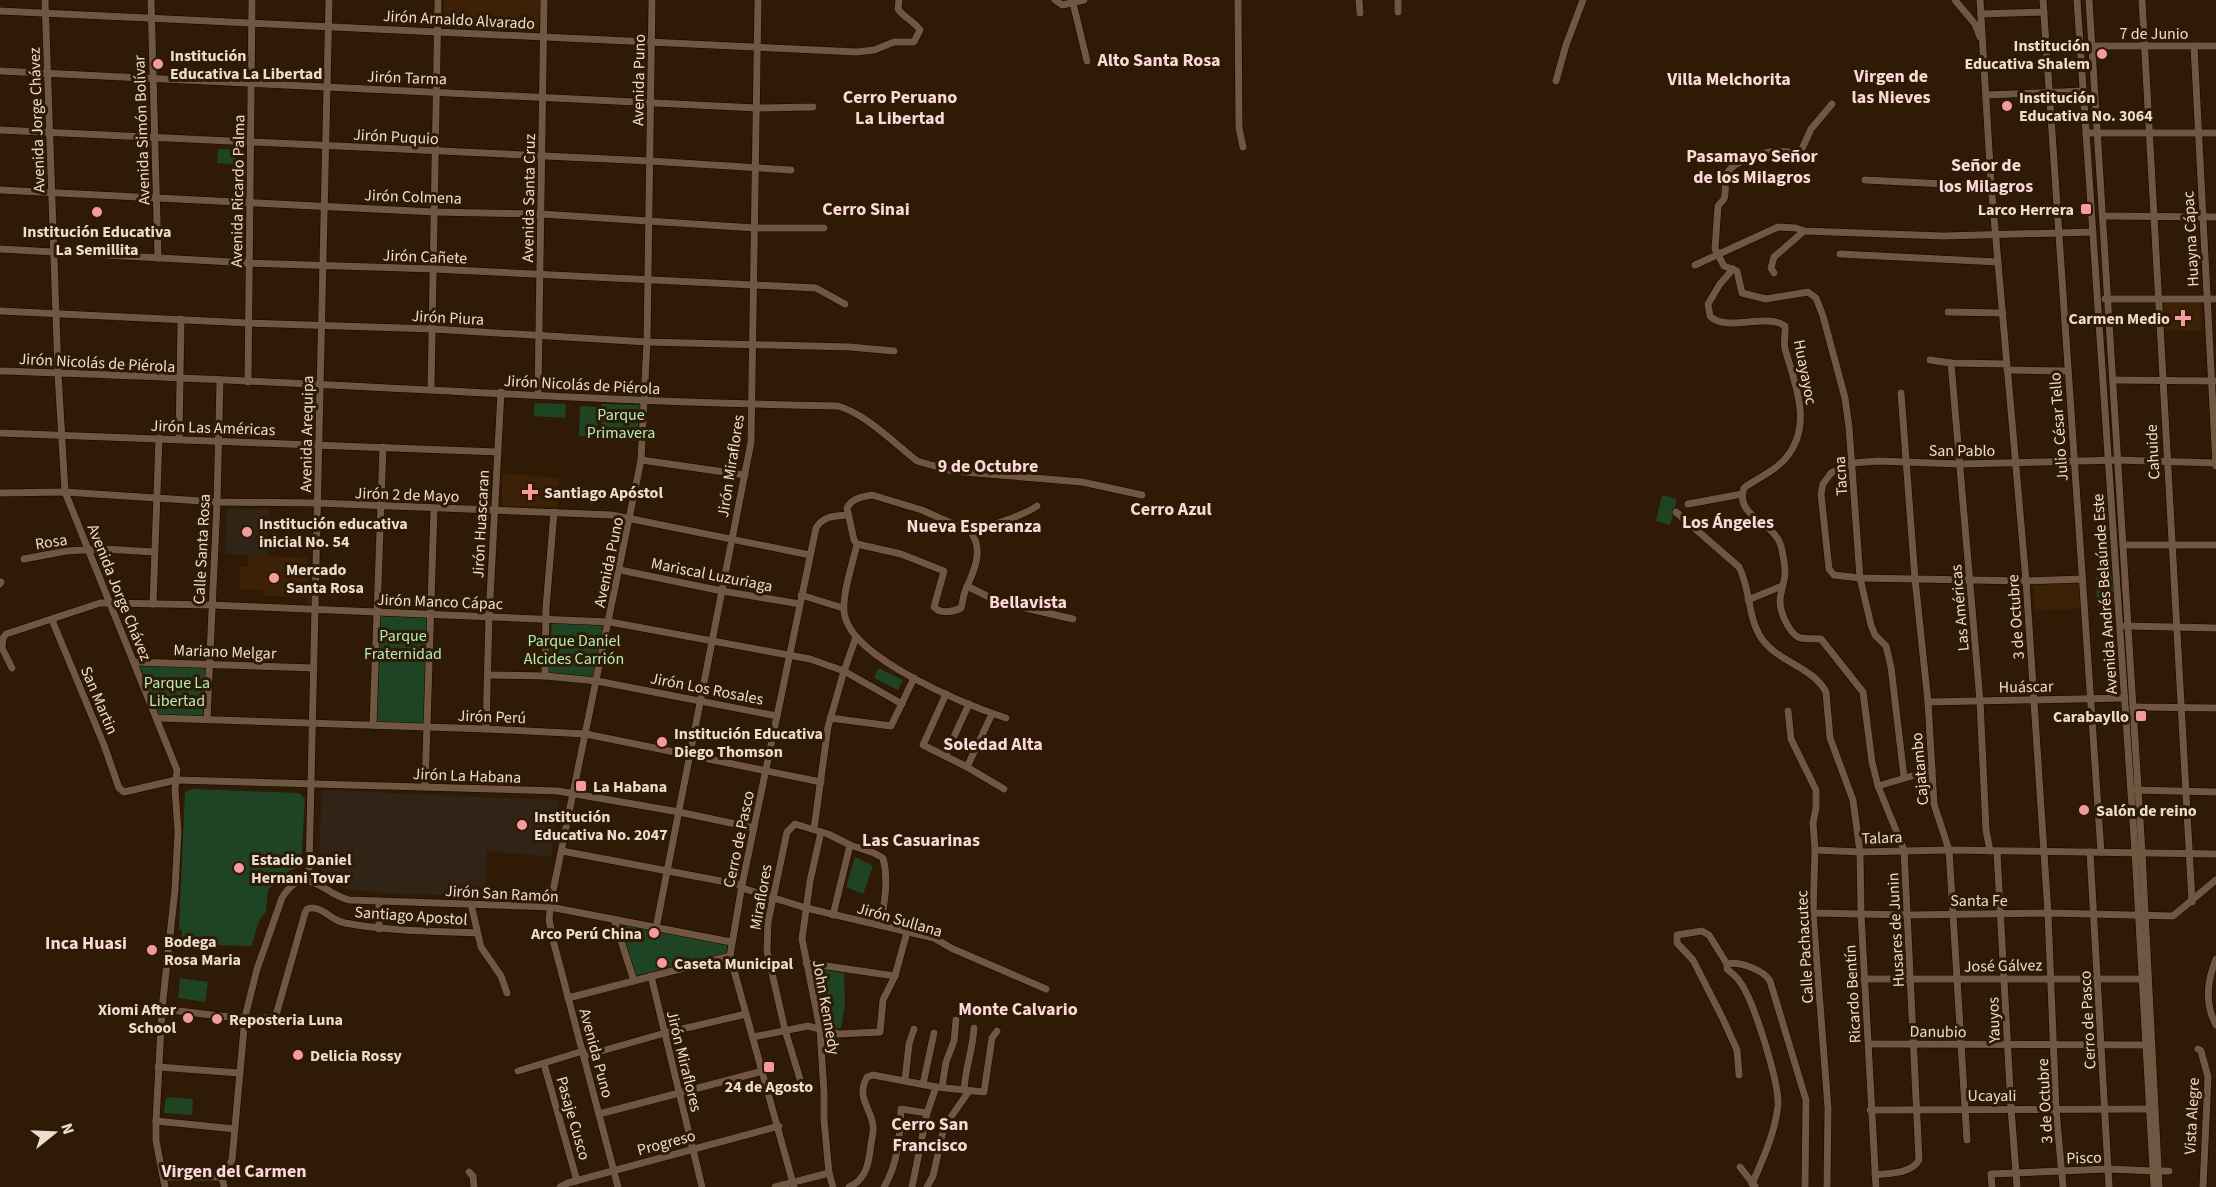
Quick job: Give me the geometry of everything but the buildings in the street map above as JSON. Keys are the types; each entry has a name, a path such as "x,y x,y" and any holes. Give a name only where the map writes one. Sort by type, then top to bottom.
{"street":[{"name":"Avenida Jorge Chávez","path":"45,0 58,373 65,492 177,770 176,889 162,1009 156,1121 158,1151 165,1187"},
{"name":"Avenida Simón Bolívar","path":"151,0 158,258"},
{"name":"Avenida Ricardo Palma","path":"248,382 252,0"},
{"name":"Avenida Arequipa","path":"309,868 329,0"},
{"path":"431,389 438,0"},
{"name":"Avenida Santa Cruz","path":"538,396 544,0"},
{"name":"Avenida Puno","path":"618,1187 550,927 550,907 641,460 650,220 652,0"},
{"name":"Jirón Miraflores","path":"656,928 751,442 758,0"},
{"name":"Jirón Arnaldo Alvarado","path":"0,11 857,52 874,50 894,42 914,42 920,30 917,25 901,14 898,9 899,0"},
{"path":"1056,2 1073,3 1084,0"},
{"path":"1238,0 1239,128 1243,147"},
{"path":"1359,0 1360,13"},
{"path":"1398,0 1398,12"},
{"path":"1556,81 1566,45 1583,0"},
{"path":"1955,0 1976,25 1983,45"},
{"name":"3 de Octubre","path":"1980,0 1995,234 2026,581 2048,913 2056,1109 2063,1187"},
{"name":"Julio César Tello","path":"2043,0 2101,852"},
{"name":"Avenida Andrés Belaúnde Este","path":"2078,0 2109,460 2133,707 2135,790 2156,1171 2154,1187"},
{"name":"Avenida Andrés Belaúnde Este","path":"2090,0 2123,545 2125,698 2135,790"},
{"name":"Cahuide","path":"2142,0 2192,902"},
{"path":"1073,3 1087,61"},
{"path":"1981,14 2044,12"},
{"name":"7 de Junio","path":"2092,46 2216,46"},
{"name":"Huayna Cápac","path":"2193,46 2207,299 2214,380 2216,464"},
{"name":"Jirón Tarma","path":"0,71 757,108 813,107"},
{"path":"1987,95 2084,91"},
{"path":"1717,256 1715,249 1718,209 1726,194 1725,181 1730,168 1760,155 1778,151 1787,153 1801,151 1811,129 1832,104"},
{"name":"Jirón Puquio","path":"0,130 650,161 791,170"},
{"path":"2086,132 2216,133"},
{"path":"1865,180 1965,185 1991,183"},
{"name":"Jirón Colmena","path":"0,190 434,212 541,214 755,228 824,228"},
{"path":"2103,216 2216,216"},
{"path":"1695,265 1778,227 1804,231 1898,236 2093,232"},
{"path":"1773,273 1773,257 1804,231"},
{"name":"Jirón Cañete","path":"0,249 249,263 433,269 754,287 816,288 845,304"},
{"path":"1840,254 1998,262"},
{"name":"Tacna","path":"1717,256 1724,267 1733,269 1738,275 1740,290 1745,295 1766,298 1804,291 1816,298 1831,340 1844,392 1852,463 1860,578 1871,625 1875,635 1886,646 1891,667 1904,777"},
{"name":"Huayayoc","path":"1733,269 1720,284 1708,304 1710,316 1718,321 1770,321 1779,322 1785,326 1785,347 1800,409 1798,437 1790,453 1777,466 1744,488 1742,494"},
{"path":"2098,299 2216,299"},
{"name":"Jirón Piura","path":"0,311 432,329 647,342 850,347 894,351"},
{"path":"1948,312 2003,313"},
{"path":"179,439 181,319"},
{"path":"1930,360 2067,370"},
{"name":"Las Américas","path":"1951,363 1980,701 1986,830 1993,851"},
{"name":"Jirón Nicolás de Piérola","path":"0,371 501,392 645,401 838,406 846,408 870,423 917,461 940,468 1082,482 1142,495"},
{"path":"2113,380 2214,380"},
{"name":"Calle Santa Rosa","path":"207,719 218,502 220,381"},
{"name":"Jirón Huascaran","path":"486,729 489,616 501,392"},
{"name":"Cajatambo","path":"1901,393 1915,579 1928,702 1934,804 1949,850 1959,979 1967,1140"},
{"name":"Jirón Las Américas","path":"0,433 498,452"},
{"path":"153,604 155,498 159,438"},
{"path":"373,725 384,447"},
{"path":"641,460 745,475"},
{"name":"San Pablo","path":"1860,578 1834,575 1829,569 1821,494 1823,484 1831,473 1852,463 1878,461 1960,464 2118,460 2216,464"},
{"name":"Jirón 2 de Mayo","path":"0,493 65,492 218,502 318,503 612,514 810,555"},
{"path":"1688,504 1742,494 1750,514 1775,532 1781,545 1785,575 1782,586 1748,600"},
{"path":"1006,718 946,694 914,678 856,637 845,619 843,608 857,544 850,532 847,508 849,503 858,498 872,495 922,510 970,532 1023,515 1037,506"},
{"path":"425,787 434,508"},
{"path":"545,675 546,618 554,512"},
{"name":"Ricardo Bentín","path":"1676,512 1739,567 1744,576 1752,619 1762,639 1776,654 1797,666 1823,686 1827,700 1830,738 1853,800 1860,852 1870,1110 1876,1187"},
{"name":"Cerro de Pasco","path":"793,1184 730,956 731,942 816,528 820,520 847,515"},
{"path":"857,544 901,554 944,572 934,603 937,610 950,612 961,608 976,565 970,532"},
{"path":"2123,545 2216,545"},
{"name":"Rosa","path":"24,559 66,551 104,549 154,552"},
{"name":"Mariscal Luzuriaga","path":"620,570 800,604"},
{"path":"1860,578 2026,581 2082,579"},
{"path":"967,586 999,602 1073,619"},
{"name":"Husares de Junin","path":"1782,586 1780,600 1790,631 1800,638 1821,639 1863,692 1872,762 1878,786 1904,850 1919,1160 1916,1165 1898,1172 1875,1175"},
{"path":"801,595 843,608"},
{"name":"Jirón Manco Cápac","path":"12,668 1,642 6,634 100,603 546,618 609,621 810,659 844,670 902,704"},
{"name":"San Martin","path":"52,620 121,791 176,780"},
{"path":"2124,626 2216,628"},
{"name":"John Kennedy","path":"833,1187 829,1173 824,1120 820,1029 802,939 818,831 830,718 856,637"},
{"name":"Mariano Melgar","path":"134,662 314,668"},
{"name":"Jirón Los Rosales","path":"489,675 545,675 597,681 777,716"},
{"path":"830,718 891,726 914,678"},
{"path":"946,694 923,745 1004,789"},
{"name":"Huáscar","path":"1928,702 2125,698"},
{"path":"945,756 969,704"},
{"path":"2133,707 2216,708"},
{"name":"Calle Pachacutec","path":"1788,711 1791,739 1816,790 1813,823 1815,850 1813,913 1828,1108 1827,1187"},
{"path":"967,767 992,714"},
{"name":"Jirón Perú","path":"157,718 586,734 822,782"},
{"path":"1878,786 1932,770"},
{"name":"Jirón La Habana","path":"176,780 574,793 754,828"},
{"path":"2135,790 2216,792"},
{"name":"Miraflores","path":"800,1078 785,1030 766,951 766,935 787,832 795,824 818,831"},
{"path":"818,831 883,858 887,883 881,925"},
{"path":"833,915 850,845"},
{"name":"Talara","path":"1815,850 2216,854"},
{"name":"Jirón Sullana","path":"562,851 667,870 742,887 806,908 934,938 951,948 1046,989"},
{"name":"Yauyos","path":"1993,851 2001,914 2017,1187"},
{"name":"Cerro de Pasco","path":"2090,852 2109,1187"},
{"name":"Santa Fe","path":"1813,913 1908,915 2048,913 2173,916 2216,880"},
{"name":"Jirón San Ramón","path":"244,1017 257,969 282,898 294,884 308,882 325,887 342,899 550,907 731,942"},
{"path":"379,901 379,929"},
{"path":"471,904 481,947 501,976 507,993"},
{"name":"Santiago Apostol","path":"244,1017 272,1018 276,1015 289,964 307,909 323,911 337,922 379,929 477,933"},
{"name":"Avenida Andrés Belaúnde Este","path":"2142,916 2143,979 2149,1045 2149,1109 2160,1187"},
{"path":"614,919 634,981"},
{"path":"1739,1075 1737,1050 1693,960 1677,943 1677,935 1702,931 1708,935 1727,964 1727,969 1740,982 1751,1004 1772,1070 1778,1105 1768,1147 1754,1185"},
{"path":"753,1037 808,1026 839,1034 880,1032 883,1000 895,976 907,932"},
{"path":"568,998 730,956"},
{"path":"2216,959 2209,978 2207,998 2216,1025"},
{"path":"806,963 895,976"},
{"path":"1727,964 1736,963 1761,972 1767,975 1770,981 1806,1100 1805,1187"},
{"name":"Jirón Miraflores","path":"651,976 702,1187"},
{"name":"José Gálvez","path":"1864,979 2143,979"},
{"path":"162,1009 244,1017 232,1160 222,1177 224,1187"},
{"path":"518,1071 746,1014"},
{"path":"912,1187 927,1113 939,1087 954,1041 956,1020"},
{"path":"927,1187 933,1176 944,1127 966,1091 964,1075 973,1048 974,1028"},
{"path":"905,1080 909,1044 914,1029"},
{"path":"849,1187 855,1184 869,1163 873,1128 862,1097 865,1078 873,1075 981,1093 986,1089 992,1038 998,1030"},
{"path":"923,1084 934,1033"},
{"name":"Danubio","path":"1869,1044 2149,1045"},
{"name":"Vista Alegre","path":"2198,1049 2201,1051 2208,1077 2202,1187"},
{"name":"Pasaje Cusco","path":"544,1064 578,1181"},
{"path":"158,1066 240,1073"},
{"path":"599,1114 763,1071"},
{"path":"884,1187 892,1174 900,1131 901,1109 927,1113"},
{"name":"Ucayali","path":"1870,1110 2149,1109"},
{"path":"156,1121 235,1129"},
{"name":"Progreso","path":"560,1187 613,1170 778,1126"},
{"path":"1740,1167 1754,1185"},
{"name":"Pisco","path":"1992,1187 1991,1174 2108,1169 2169,1171"},
{"path":"469,1172 473,1176 474,1187"},
{"path":"775,1187 829,1173"},
{"path":"164,1178 222,1177"}],"shaded area":[{"path":"444,0 541,0 539,30 443,25"},
{"name":"Carmen Medio","path":"2165,303 2199,303 2203,331 2164,330 2162,305"},
{"name":"Santiago Apóstol","path":"502,473 558,478 558,507 502,506"},
{"name":"Institución educativa inicial No. 54","path":"227,508 269,509 268,556 225,554"},
{"name":"Mercado Santa Rosa","path":"249,555 308,558 307,593 313,594 311,604 307,604 307,597 263,596 263,590 240,589 240,567 248,567"},
{"path":"2082,582 2084,608 2035,611 2033,583"},
{"path":"322,790 559,800 551,857 487,851 486,897 380,893 347,889 318,879"}],"green space":[{"path":"218,149 243,150 242,165 217,163"},
{"path":"535,403 566,404 565,418 534,416"},
{"name":"Parque Primavera","path":"601,404 641,405 636,441 602,439"},
{"path":"580,406 598,407 597,437 579,436"},
{"path":"1662,495 1677,499 1670,525 1656,521"},
{"path":"2113,576 2114,605 2097,606 2096,577"},
{"name":"Parque Fraternidad","path":"381,616 427,618 424,725 377,723"},
{"name":"Parque Daniel Alcides Carrión","path":"552,622 603,625 594,677 548,673"},
{"name":"Parque La Libertad","path":"139,665 206,668 203,717 159,715"},
{"path":"878,668 903,680 898,690 874,678"},
{"name":"Estadio Daniel Hernani Tovar","path":"193,789 299,793 305,799 301,867 290,870 268,890 266,912 259,923 251,946 182,944 182,930 179,930 185,792"},
{"path":"855,857 873,866 863,894 846,887"},
{"path":"619,924 728,945 726,953 635,976"},
{"path":"809,967 844,973 845,1004 841,1028 822,1028"},
{"path":"180,978 208,982 205,1002 178,998"},
{"path":"166,1097 193,1099 192,1115 164,1113"}],"place":[{"name":"Institución Educativa Shalem","path":"2102,54"},
{"name":"Institución Educativa La Libertad","path":"158,64"},
{"name":"Institución Educativa No. 3064","path":"2007,106"},
{"name":"Larco Herrera","path":"2086,209"},
{"name":"Institución Educativa La Semillita","path":"97,212"},
{"name":"Carmen Medio","path":"2183,318"},
{"name":"Santiago Apóstol","path":"530,492"},
{"name":"Institución educativa inicial No. 54","path":"247,532"},
{"name":"Mercado Santa Rosa","path":"274,578"},
{"name":"Carabayllo","path":"2141,716"},
{"name":"Institución Educativa Diego Thomson","path":"662,742"},
{"name":"La Habana","path":"581,786"},
{"name":"Salón de reino","path":"2084,810"},
{"name":"Institución Educativa No. 2047","path":"522,825"},
{"name":"Estadio Daniel Hernani Tovar","path":"239,868"},
{"name":"Arco Perú China","path":"654,933"},
{"name":"Bodega Rosa Maria","path":"152,950"},
{"name":"Caseta Municipal","path":"662,963"},
{"name":"Xiomi After School","path":"188,1018"},
{"name":"Reposteria Luna","path":"217,1019"},
{"name":"Delicia Rossy","path":"298,1055"},
{"name":"24 de Agosto","path":"769,1067"}],"district":[{"name":"Alto Santa Rosa","path":"1159,60"},
{"name":"Villa Melchorita","path":"1729,79"},
{"name":"Virgen de las Nieves","path":"1891,86"},
{"name":"Cerro Peruano La Libertad","path":"900,107"},
{"name":"Pasamayo Señor de los Milagros","path":"1752,166"},
{"name":"Señor de los Milagros","path":"1986,175"},
{"name":"Cerro Sinai","path":"866,209"},
{"name":"9 de Octubre","path":"988,466"},
{"name":"Cerro Azul","path":"1171,509"},
{"name":"Los Ángeles","path":"1728,522"},
{"name":"Nueva Esperanza","path":"974,526"},
{"name":"Bellavista","path":"1028,602"},
{"name":"Soledad Alta","path":"993,744"},
{"name":"Las Casuarinas","path":"921,840"},
{"name":"Inca Huasi","path":"86,943"},
{"name":"Monte Calvario","path":"1018,1009"},
{"name":"Cerro San Francisco","path":"930,1134"},
{"name":"Virgen del Carmen","path":"234,1171"}]}
